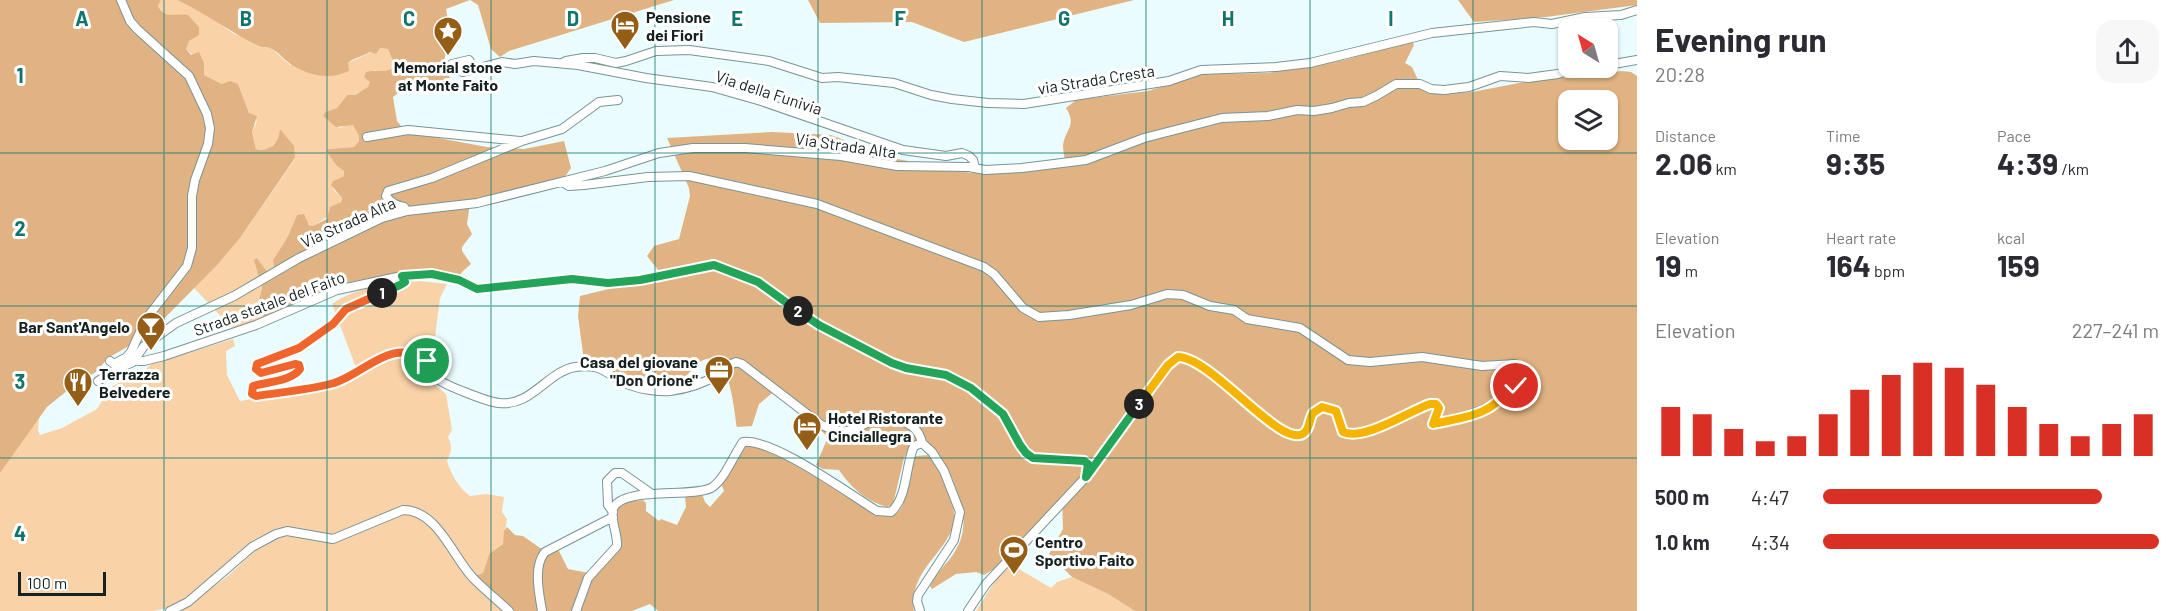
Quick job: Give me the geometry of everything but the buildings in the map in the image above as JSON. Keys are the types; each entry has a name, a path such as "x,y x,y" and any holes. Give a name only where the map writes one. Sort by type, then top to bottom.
{"street":[{"path":"110,361 114,364 123,362 131,352 146,319 187,266 192,248 192,196 195,180 208,144 210,128 207,114 189,76 137,29 127,15 121,0"},
{"name":"via Strada Cresta","path":"562,63 583,58 616,63 626,62 656,51 689,50 769,60 822,78 838,77 894,83 952,99 988,104 1024,105 1169,81 1201,70 1276,68 1310,63 1432,33 1534,22 1552,24 1585,17 1621,15 1637,10"},
{"path":"1618,63 1637,60"},
{"name":"Via della Funivia","path":"474,69 502,62 562,63 712,87 761,101 903,150 946,156 962,153 973,160 975,167"},
{"name":"Via Strada Alta","path":"98,381 123,362 128,366 158,335 198,311 234,296 309,253 382,218 407,211 477,203 605,171 659,153 693,148 780,150 841,156 897,166 975,167 985,170 1076,162 1110,152 1144,138 1222,118 1268,117 1297,110 1323,110 1363,102 1396,84 1420,84 1431,89 1444,90 1469,87 1500,76 1528,78 1558,74"},
{"path":"407,211 404,207 397,206 390,201 386,196 388,191 432,178 522,141 562,129 599,102 618,100"},
{"path":"367,137 408,130 522,141"},
{"path":"562,182 569,186 678,175 817,204 984,267 1001,280 1023,308 1039,317 1069,315 1121,306 1167,294 1183,295 1210,306 1234,310 1246,319 1300,328 1348,360 1370,362 1422,357 1482,366 1515,364 1524,369 1526,373 1522,381 1497,402 1471,415 1433,424 1439,408 1436,404 1430,404 1368,432 1346,433 1341,429 1336,411 1322,407 1313,413 1303,435 1298,436 1284,432 1265,420 1217,375 1188,358 1178,357 1168,365 1086,477 986,584 968,611"},
{"name":"Strada statale del Faito","path":"137,356 138,361 144,361 164,356 256,325 337,290 402,276 432,274 459,280 477,289 572,279 608,283 640,280 714,265 758,282 819,325 892,363 906,368 946,375 971,388 1003,414 1026,453 1033,458 1084,461 1088,464 1086,477"},
{"path":"402,276 405,282 346,309 333,324 299,348 257,364 256,369 261,373 295,364 299,365 300,369 297,373 253,386 252,394 256,396 335,382 373,361 406,352 417,354 427,361 435,377 446,384 497,403 520,401 562,372 580,366 603,369 641,389 668,391 689,388 736,362 742,364 820,424 832,430 848,431 871,422 901,421 913,425 920,433 922,443 932,452 944,471 960,512 954,540 918,594 917,601 920,611"},
{"path":"542,611 538,567 540,558 545,552 613,514 616,504 624,498 703,491 714,486 743,442 751,441 788,456 877,511 891,512 898,506 909,456 914,446 922,443"},
{"path":"576,611 588,578 617,546 613,514 608,504 607,481 615,473 622,473 652,494"},
{"path":"170,611 188,602 252,548 276,534 287,531 333,539 403,510 415,513 439,528 473,578 508,611"}],"shaded area":[{"path":"0,0 161,0 158,6 164,13 188,15 199,27 199,35 189,41 186,49 191,55 199,52 204,63 204,75 222,84 230,81 238,84 249,113 257,116 252,132 256,149 270,148 276,142 280,129 294,146 295,158 240,238 217,265 148,335 108,358 96,372 73,386 47,407 0,473"},
{"path":"161,0 177,0 204,13 234,34 260,47 271,48 290,65 348,63 380,48 388,49 395,68 385,73 374,70 369,87 354,95 347,95 337,108 325,112 323,116 340,128 348,124 353,125 359,136 359,141 354,147 329,149 337,166 344,171 344,176 333,181 333,189 342,198 333,212 313,227 297,215 287,238 273,260 274,269 269,274 257,258 259,281 262,288 259,300 263,312 262,320 232,328 194,288 240,238 295,159 281,137 269,149 256,149 252,132 257,121 249,113 238,84 222,84 204,75 204,63 185,49 189,41 199,34 199,27 184,16 166,16 158,6"},
{"path":"177,0 470,0 446,9 449,25 445,38 447,46 444,62 450,78 447,85 402,90 393,97 397,121 406,132 487,147 524,149 564,141 571,168 564,178 470,203 467,224 472,234 462,247 462,251 471,264 460,276 427,270 407,271 340,284 262,320 263,312 259,300 262,288 254,260 257,258 269,274 274,269 273,260 287,238 297,215 304,214 309,225 313,226 327,219 330,207 341,202 342,198 331,185 333,181 344,176 344,171 337,166 326,151 354,147 359,141 359,136 353,125 336,127 323,116 325,112 337,108 347,95 355,95 368,87 370,82 364,77 366,72 395,67 388,49 380,48 376,54 370,52 350,61 349,71 342,74 320,76 306,72 292,65 270,48 259,46"},
{"path":"470,0 674,0 509,51 500,57 491,49 478,5"},
{"path":"808,0 1134,0 964,42 912,22 820,23"},
{"path":"1458,0 1637,0 1637,5 1546,17 1474,22"},
{"path":"1412,41 1414,45 1405,63 1412,67 1419,82 1444,94 1562,78 1618,78 1618,71 1622,71 1631,72 1637,76 1637,611 1135,611 1108,594 1072,577 1049,554 1063,529 1062,497 999,566 984,575 976,572 956,574 932,589 930,586 936,575 956,550 963,531 963,521 953,481 932,446 927,443 908,451 904,458 893,504 887,507 860,493 839,470 823,469 816,465 828,437 776,390 759,404 752,426 737,427 726,373 721,364 714,359 706,359 699,363 681,382 665,382 659,386 638,384 606,366 584,361 578,316 580,296 621,286 659,282 658,270 647,256 654,246 679,239 690,196 689,188 667,138 773,132 831,135 892,158 971,173 1065,160 1063,145 1071,123 1066,108 1076,100 1148,91 1203,74 1269,73 1344,60"},
{"path":"420,281 447,284 440,298 430,376 434,384 446,394 452,430 448,437 451,447 447,461 453,476 470,496 486,494 504,497 502,512 507,519 503,544 489,554 483,573 475,576 436,522 415,508 403,506 332,536 287,528 274,531 251,545 186,600 171,608 153,611 0,611 0,473 39,417 40,435 62,428 97,409 110,388 121,381 136,377 155,361 176,357 233,339 235,346 226,351 227,375 240,401 312,389 358,373 332,304 363,290"},
{"path":"747,445 752,445 795,464 874,513 888,516 897,513 902,506 911,464 916,456 929,455 945,482 954,519 946,541 917,583 914,611 658,611 650,604 632,611 580,611 588,585 616,551 615,511 620,503 643,500 646,503 646,511 659,521 661,519 677,525 686,507 685,496 702,494 710,507 724,491 721,483 741,450"},
{"path":"404,514 424,521 433,529 468,579 503,611 181,611 229,575 255,551 277,537 287,535 334,543"},
{"path":"507,527 515,535 523,536 540,548 559,551 568,569 589,573 573,611 513,611 475,576 483,573 489,554 503,544 504,531"},
{"path":"1007,562 1051,588 1057,582 1072,577 1108,594 1135,611 976,611"}],"place":[{"name":"Pensione dei Fiori","path":"625,50"},
{"name":"Memorial stone at Monte Faito","path":"448,56"},
{"name":"Bar Sant'Angelo","path":"151,352"},
{"name":"Casa del giovane \"Don Orione\"","path":"719,396"},
{"name":"Terrazza Belvedere","path":"78,408"},
{"name":"Hotel Ristorante Cinciallegra","path":"807,452"},
{"name":"Centro Sportivo Faito","path":"1014,576"}],"route":[{"path":"427,361 417,354 406,352 392,354 373,361 335,382 256,396 251,392 253,386 297,373 300,369 299,365 295,364 261,373 256,369 257,364 299,348 333,324 346,309 405,282 402,276 432,274 459,280 477,289 572,279 608,283 640,280 714,265 758,282 819,325 892,363 906,368 946,375 971,388 1003,414 1026,453 1033,458 1084,461 1088,464 1086,477 1168,365 1178,357 1188,358 1217,375 1265,420 1284,432 1298,436 1303,435 1313,413 1322,407 1336,411 1343,432 1362,433 1430,404 1436,404 1439,408 1433,424 1471,415 1485,410 1516,386"}]}
